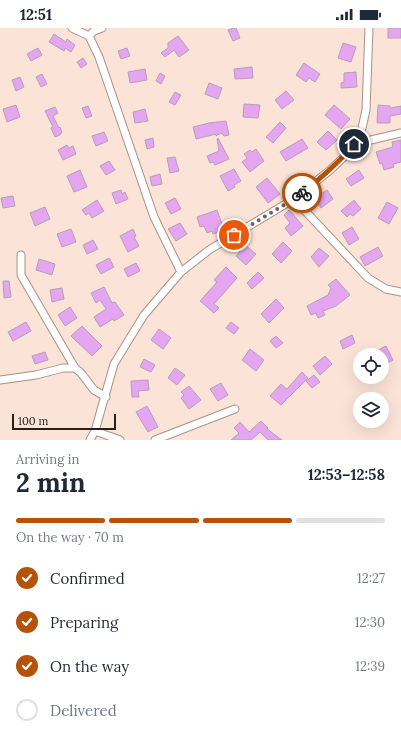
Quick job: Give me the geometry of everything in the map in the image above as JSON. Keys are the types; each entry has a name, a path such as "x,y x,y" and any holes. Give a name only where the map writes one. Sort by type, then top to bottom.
{"street":[{"path":"72,28 89,36 104,67 154,217 181,272"},
{"path":"89,36 94,31 102,28"},
{"path":"90,440 96,431 114,364 144,315 181,272 209,250 294,199 344,158 354,144 362,128 366,110 369,28"},
{"path":"354,144 401,133"},
{"path":"294,199 368,278 386,289 401,292"},
{"path":"20,255 21,275 75,368 81,373 94,390 106,397"},
{"path":"0,380 12,380 63,368 75,368"},
{"path":"155,440 235,409"},
{"path":"96,431 120,440"}],"building":[{"path":"236,28 240,38 233,41 228,30"},
{"path":"388,28 401,28 401,38 388,38"},
{"path":"54,34 66,42 67,39 75,45 71,52 65,48 64,51 49,42"},
{"path":"178,36 189,50 179,57 174,50 165,57 161,53 168,48 168,43"},
{"path":"343,43 356,47 351,62 338,58"},
{"path":"38,48 42,55 31,61 27,54"},
{"path":"127,48 130,56 121,59 118,51"},
{"path":"83,58 87,64 81,68 77,62"},
{"path":"304,63 320,74 315,82 309,78 306,82 296,75"},
{"path":"252,67 253,78 235,79 234,69"},
{"path":"145,69 147,80 130,83 128,72"},
{"path":"356,72 357,87 341,88 341,83 344,82 344,73"},
{"path":"160,73 165,76 161,84 156,81"},
{"path":"42,74 47,84 41,87 36,77"},
{"path":"20,77 24,87 16,91 12,80"},
{"path":"209,83 222,88 218,99 205,94"},
{"path":"286,91 294,100 282,109 275,100"},
{"path":"175,92 181,95 175,105 169,102"},
{"path":"244,104 260,105 258,118 243,117"},
{"path":"16,105 20,117 7,122 3,109"},
{"path":"334,105 350,119 341,129 325,115"},
{"path":"378,105 390,106 390,108 401,106 401,114 390,116 390,123 377,123"},
{"path":"88,106 92,116 86,118 82,108"},
{"path":"55,107 58,113 53,116 62,132 60,135 55,137 51,128 53,127 45,111"},
{"path":"145,109 148,121 135,123 133,112"},
{"path":"226,121 229,135 224,136 221,133 216,136 216,134 196,139 193,127"},
{"path":"280,122 286,128 273,143 266,137"},
{"path":"328,131 337,140 326,150 317,142"},
{"path":"104,132 108,141 96,146 92,136"},
{"path":"153,138 154,147 147,149 145,140"},
{"path":"218,138 229,159 215,165 213,162 210,163 207,156 219,151"},
{"path":"302,139 308,148 286,161 280,152"},
{"path":"401,140 401,162 393,164 394,167 384,170 382,163 380,164 376,152 393,147 392,142"},
{"path":"67,145 69,148 73,146 76,154 63,160 58,150"},
{"path":"256,149 264,161 250,172 242,162 247,158 244,154 250,150 252,152"},
{"path":"175,157 179,171 170,173 167,158"},
{"path":"109,161 115,170 106,175 100,166"},
{"path":"234,169 241,181 228,191 220,176"},
{"path":"80,170 87,187 74,192 67,176"},
{"path":"359,170 364,178 351,186 346,179"},
{"path":"160,174 162,184 152,186 150,177"},
{"path":"267,178 280,194 268,203 256,187"},
{"path":"121,190 122,194 125,192 128,199 116,204 112,193"},
{"path":"327,190 333,199 321,208 314,199"},
{"path":"13,196 15,206 3,208 1,198"},
{"path":"175,198 181,209 171,214 165,203"},
{"path":"97,200 104,211 92,218 89,213 86,215 82,210"},
{"path":"354,200 361,209 353,216 350,214 347,217 341,211"},
{"path":"387,202 398,208 389,224 378,218"},
{"path":"45,207 50,219 35,226 30,213"},
{"path":"217,210 224,230 213,234 212,231 207,233 204,226 200,227 197,217"},
{"path":"289,210 303,226 291,236 285,228 290,223 284,215"},
{"path":"180,223 187,234 176,241 168,229"},
{"path":"352,227 359,239 349,245 342,233"},
{"path":"71,229 76,242 62,247 57,234"},
{"path":"133,229 136,236 134,237 139,246 128,252 120,236"},
{"path":"93,240 98,249 87,254 83,245"},
{"path":"283,242 292,251 281,263 272,254"},
{"path":"245,245 256,254 246,265 236,256"},
{"path":"378,247 383,256 365,266 360,257"},
{"path":"319,248 329,256 319,267 311,257"},
{"path":"109,258 114,267 101,274 96,265"},
{"path":"39,259 55,264 52,275 36,270"},
{"path":"136,263 140,271 128,277 124,269"},
{"path":"226,267 237,278 214,304 219,308 214,313 200,301 217,282 214,280"},
{"path":"258,272 264,278 252,289 247,283"},
{"path":"336,279 350,295 336,306 323,311 325,315 318,318 316,313 311,315 307,306 328,295 331,288 328,285"},
{"path":"3,281 9,281 11,297 4,298"},
{"path":"104,287 112,303 115,302 124,315 114,321 113,319 100,327 94,317 106,309 100,300 96,303 91,293"},
{"path":"62,288 64,299 52,302 50,290"},
{"path":"276,299 284,308 269,323 261,314"},
{"path":"70,307 77,318 65,326 58,315"},
{"path":"26,322 31,331 13,341 8,332"},
{"path":"231,322 239,328 234,334 226,328"},
{"path":"82,326 102,346 92,356 71,336"},
{"path":"159,329 171,338 163,349 151,340"},
{"path":"352,335 355,343 343,349 340,341"},
{"path":"276,336 283,343 276,348 270,341"},
{"path":"250,349 264,360 256,371 242,360"},
{"path":"45,352 48,360 35,364 32,356"},
{"path":"389,352 393,360 389,362"},
{"path":"325,356 332,364 320,375 313,366"},
{"path":"144,359 155,365 151,372 140,367"},
{"path":"175,368 185,375 177,385 168,378"},
{"path":"302,372 308,378 281,405 270,396 281,384 287,389"},
{"path":"314,375 320,382 312,388 306,381"},
{"path":"148,380 149,390 138,391 139,397 132,397 131,381"},
{"path":"221,383 228,395 218,401 210,389"},
{"path":"189,386 201,400 189,409 181,398 184,395 181,392"},
{"path":"147,406 158,427 148,432 136,412"},
{"path":"261,421 268,428 267,429 282,440 268,440 260,432 251,440 231,440 239,433 234,428 240,422 249,432"}],"way so far":[{"path":"234,235 302,193"}],"route":[{"path":"302,193 344,158 354,144"}]}
